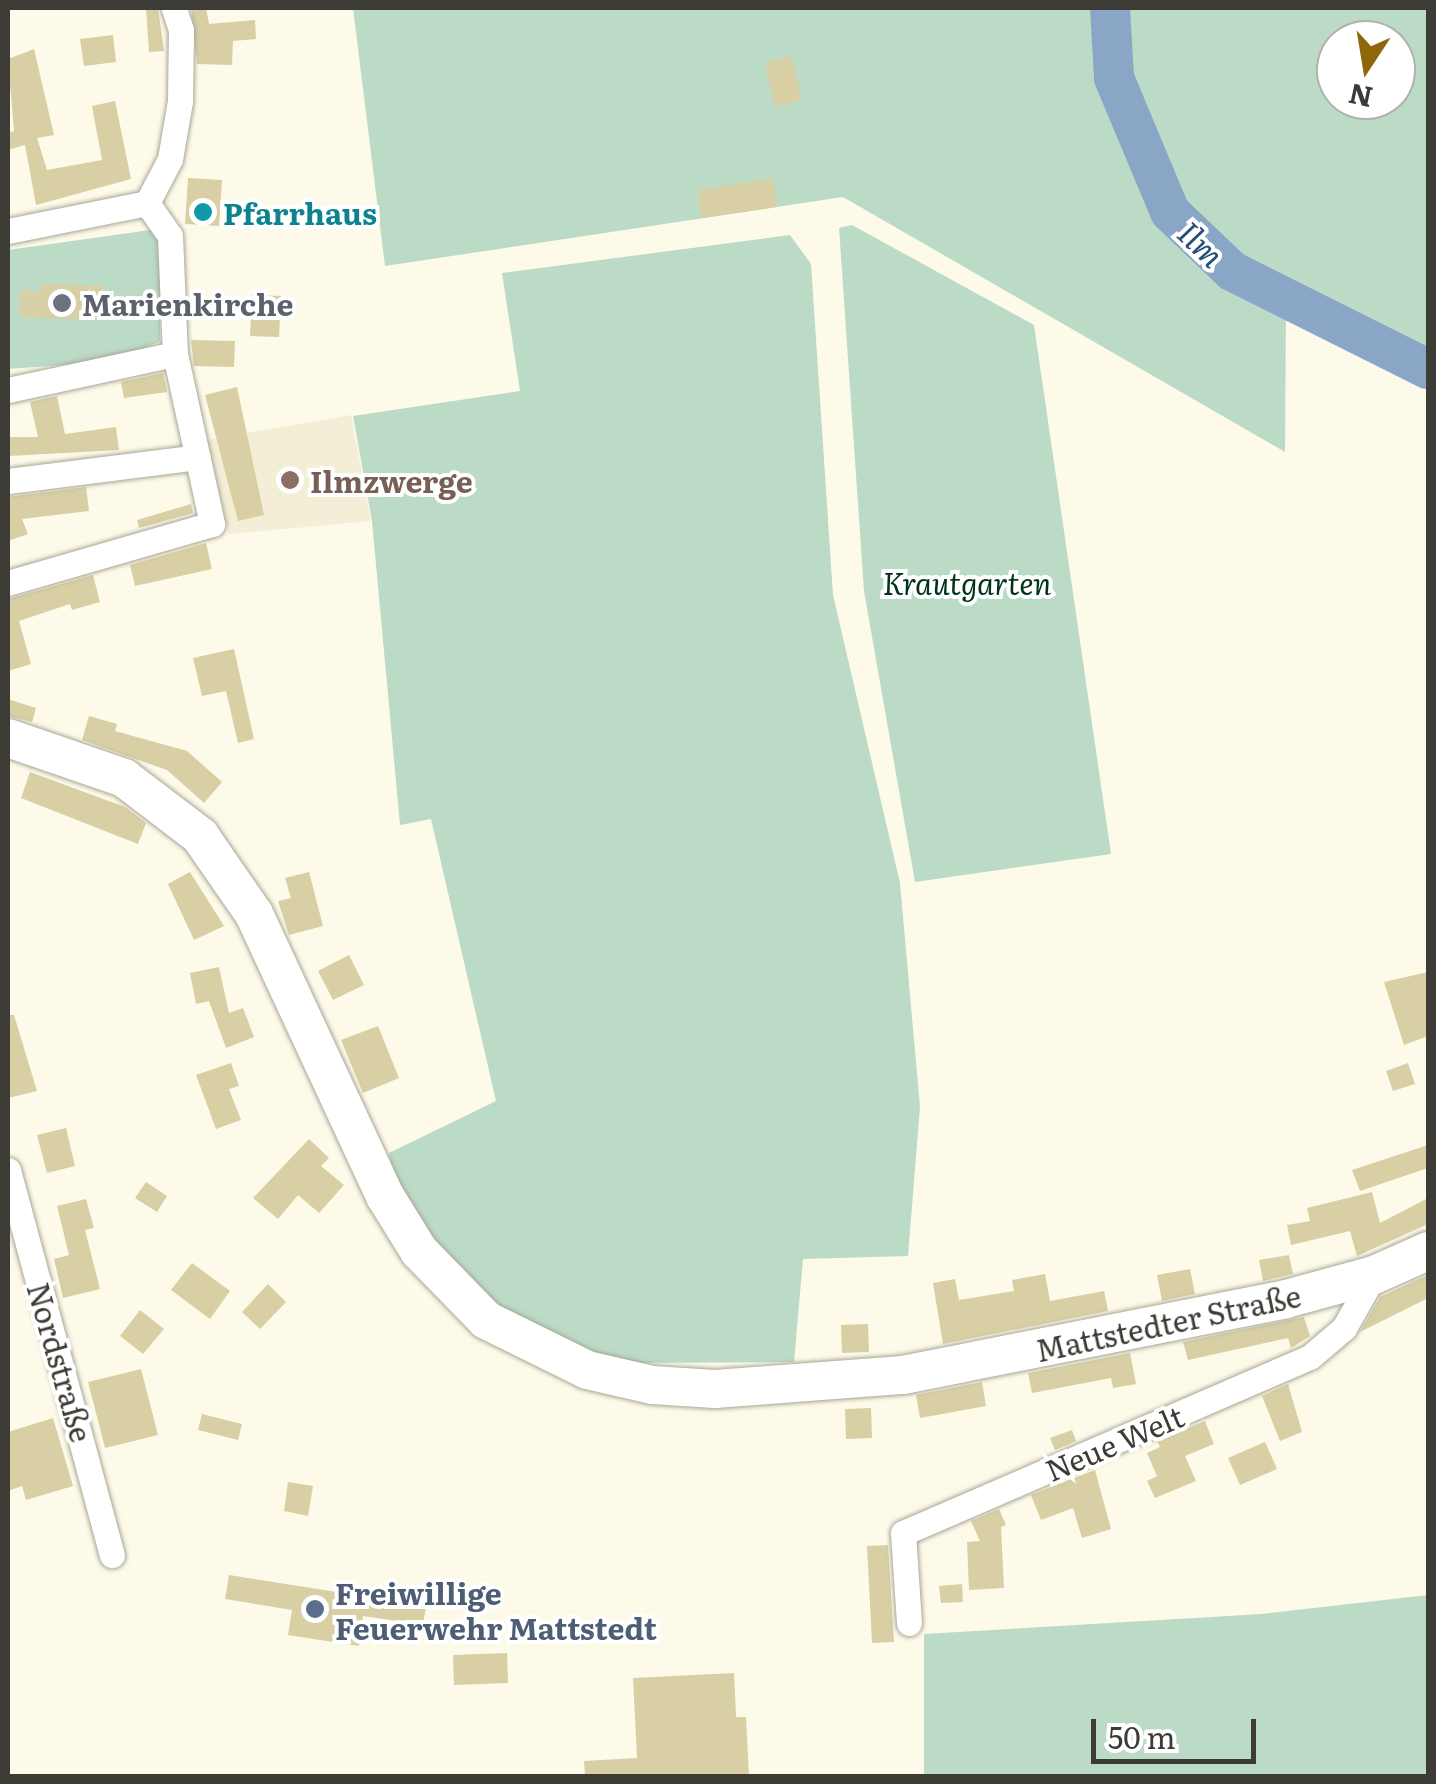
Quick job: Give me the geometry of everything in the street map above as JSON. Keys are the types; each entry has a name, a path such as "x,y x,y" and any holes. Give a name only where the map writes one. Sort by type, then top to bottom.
{"street":[{"path":"147,203 170,159 180,100 181,30 174,8"},
{"path":"8,231 147,203"},
{"path":"8,584 212,524 175,354 170,236 147,203"},
{"path":"8,390 175,354"},
{"path":"8,482 196,457"},
{"name":"Mattstedter Straße","path":"8,738 124,778 200,836 228,870 287,977 385,1196 429,1264 486,1320 586,1370 652,1385 777,1388 903,1375 1286,1299 1374,1274 1428,1251"},
{"name":"Nordstraße","path":"8,1170 112,1555"},
{"name":"Neue Welt","path":"909,1623 903,1533 1310,1357 1344,1328 1374,1274"}],"shaded area":[{"name":"Ilmzwerge","path":"351,415 371,521 229,534 207,440"}],"green space":[{"path":"353,8 1097,8 1111,79 1169,215 1231,275 1286,305 1285,452 843,197 385,266"},
{"path":"1116,8 1428,8 1428,364 1234,267 1174,209 1121,78"},
{"name":"Krautgarten","path":"852,225 1034,325 1111,854 915,882 864,591 839,228"},
{"path":"150,230 160,239 160,341 116,361 8,369 8,250"},
{"path":"790,235 811,264 833,595 900,883 920,1107 908,1256 803,1259 794,1362 627,1363 535,1334 449,1272 396,1190 389,1153 496,1101 431,819 400,825 372,521 353,416 520,391 502,273"},
{"path":"1428,1595 1428,1776 924,1776 924,1634 1262,1614"}],"building":[{"path":"146,8 158,8 164,51 149,52"},
{"path":"191,8 206,8 209,24 255,20 256,39 233,41 232,65 197,64"},
{"path":"113,35 116,62 84,66 80,39"},
{"path":"34,49 54,135 37,138 47,170 102,160 92,106 115,101 131,179 36,205 25,145 8,150 8,133 14,131 8,59"},
{"path":"792,56 802,100 775,107 765,62"},
{"name":"Pfarrhaus","path":"188,178 222,180 219,226 185,224"},
{"path":"773,178 777,207 702,218 698,190"},
{"name":"Marienkirche","path":"42,284 104,286 103,320 19,317 20,290 42,291"},
{"path":"252,295 281,296 279,337 250,336"},
{"path":"191,340 235,341 234,367 194,366"},
{"path":"163,373 167,392 124,398 121,382"},
{"path":"237,387 264,515 238,521 205,395"},
{"path":"57,396 65,434 116,427 119,450 8,456 8,437 38,437 30,402"},
{"path":"86,487 89,511 22,519 28,534 8,541 8,497"},
{"path":"191,504 193,513 139,528 137,520"},
{"path":"206,543 212,569 135,586 130,565"},
{"path":"93,575 100,602 72,610 70,604 19,621 31,664 8,671 8,599"},
{"path":"234,649 254,739 238,743 226,691 202,696 193,658"},
{"path":"8,699 36,708 32,722 8,716"},
{"path":"89,716 117,724 115,731 187,751 222,782 204,803 167,770 82,740"},
{"path":"30,772 125,807 146,823 138,844 21,798"},
{"path":"190,872 224,926 194,940 168,884"},
{"path":"309,872 323,926 289,935 278,901 291,898 285,878"},
{"path":"349,955 364,985 333,1000 318,971"},
{"path":"219,967 229,1013 243,1008 254,1037 226,1048 209,1001 196,1004 190,973"},
{"path":"1428,972 1428,1036 1404,1045 1384,982"},
{"path":"8,1015 14,1015 37,1091 8,1098"},
{"path":"378,1026 399,1078 363,1093 341,1040"},
{"path":"231,1063 239,1086 229,1089 241,1120 216,1129 196,1075"},
{"path":"1408,1063 1415,1084 1393,1091 1386,1071"},
{"path":"66,1128 75,1166 47,1173 37,1135"},
{"path":"309,1139 329,1158 321,1166 344,1185 319,1213 298,1195 278,1219 253,1198"},
{"path":"1428,1145 1428,1168 1360,1191 1352,1170"},
{"path":"146,1182 167,1196 157,1212 135,1198"},
{"path":"1372,1192 1380,1223 1428,1198 1428,1224 1357,1256 1350,1231 1291,1245 1287,1225 1310,1221 1307,1208"},
{"path":"86,1199 94,1228 85,1230 100,1289 63,1298 54,1259 69,1255 57,1206"},
{"path":"1289,1255 1293,1274 1263,1281 1259,1260"},
{"path":"192,1263 230,1291 210,1319 171,1290"},
{"path":"1190,1269 1195,1294 1162,1301 1157,1275"},
{"path":"1045,1274 1050,1301 1104,1291 1108,1311 943,1344 933,1283 955,1279 959,1300 1014,1291 1012,1280"},
{"path":"1428,1275 1428,1298 1360,1332 1380,1297"},
{"path":"268,1284 286,1302 260,1329 242,1312"},
{"path":"140,1310 164,1329 143,1354 120,1336"},
{"path":"1304,1317 1310,1336 1291,1348 1288,1338 1188,1360 1183,1342"},
{"path":"868,1324 869,1352 842,1353 841,1325"},
{"path":"1130,1353 1136,1384 1113,1388 1111,1378 1032,1393 1028,1373"},
{"path":"141,1369 158,1435 105,1448 88,1382"},
{"path":"982,1382 986,1406 920,1418 916,1395"},
{"path":"1288,1384 1302,1432 1280,1441 1262,1396"},
{"path":"871,1408 872,1438 846,1439 845,1409"},
{"path":"202,1414 242,1424 238,1440 198,1430"},
{"path":"53,1418 73,1486 26,1500 22,1486 8,1491 8,1432"},
{"path":"1205,1421 1214,1444 1185,1456 1196,1481 1155,1498 1147,1481 1157,1476 1147,1453 1160,1447 1157,1441"},
{"path":"1072,1430 1076,1441 1055,1450 1050,1438"},
{"path":"1265,1442 1277,1469 1240,1485 1228,1458"},
{"path":"1095,1470 1111,1529 1082,1538 1073,1508 1041,1520 1031,1495"},
{"path":"288,1482 313,1486 308,1516 284,1511"},
{"path":"999,1509 1006,1525 1001,1527 1004,1588 969,1590 967,1542 980,1541 971,1521"},
{"path":"888,1545 894,1642 872,1643 867,1546"},
{"path":"229,1575 426,1606 423,1625 363,1616 359,1646 288,1635 292,1610 225,1599"},
{"path":"962,1584 963,1602 941,1603 939,1586"},
{"path":"507,1653 508,1683 454,1685 453,1655"},
{"path":"734,1673 736,1717 746,1717 749,1776 585,1776 584,1761 637,1758 633,1678"}],"waterway":[{"name":"Ilm","path":"1110,8 1114,78 1170,212 1232,271 1428,369"}],"place":[{"name":"Pfarrhaus","path":"203,212"},
{"name":"Marienkirche","path":"62,303"},
{"name":"Ilmzwerge","path":"290,480"},
{"name":"Freiwillige Feuerwehr Mattstedt","path":"315,1609"}]}
